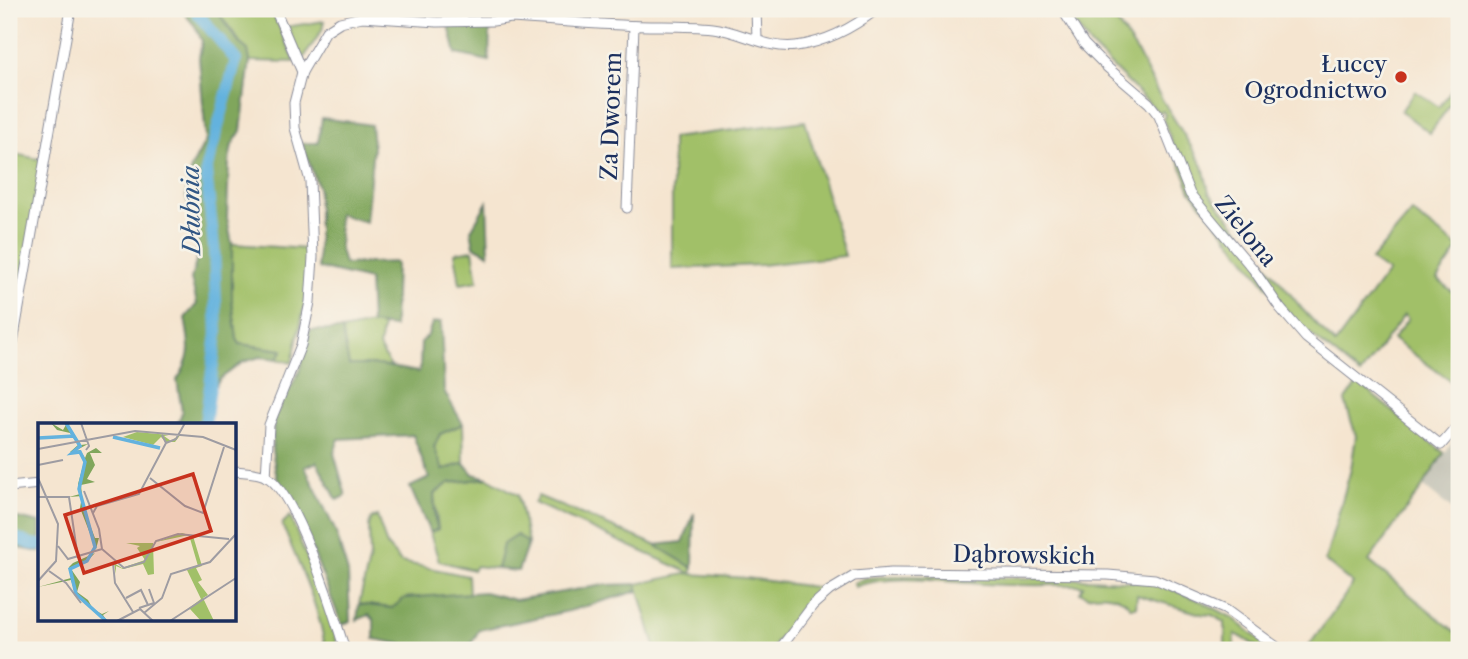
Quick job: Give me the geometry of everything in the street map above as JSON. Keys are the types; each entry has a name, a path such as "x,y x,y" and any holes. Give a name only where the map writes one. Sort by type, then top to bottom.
{"street":[{"path":"9,365 71,9"},
{"path":"275,9 302,72"},
{"path":"756,9 757,39"},
{"path":"266,477 269,425 301,345 310,302 313,257 310,181 295,128 294,103 302,72 326,31 340,22 362,17 437,22 511,18 712,28 792,47 841,32 877,9"},
{"name":"Zielona","path":"1062,9 1084,44 1149,103 1159,116 1191,194 1306,338 1441,445 1459,424"},
{"name":"Za Dworem","path":"627,208 634,26"},
{"path":"236,471 266,477 281,489 294,513 345,650"},
{"path":"9,487 38,484"},
{"name":"Dąbrowskich","path":"779,650 813,605 829,591 854,576 891,573 1108,575 1155,579 1226,610 1281,650"}],"shaded area":[{"path":"1459,432 1459,515 1423,486"}],"green space":[{"path":"184,9 219,9 218,12 239,43 248,50 250,61 241,131 232,145 229,161 227,218 232,244 232,301 240,344 283,350 277,359 260,357 243,362 220,379 213,389 209,423 178,423 182,412 177,380 186,364 189,350 185,318 197,304 191,279 198,255 196,219 186,197 191,168 206,140 199,58 202,41 195,26 184,13"},
{"path":"219,9 271,9 295,62 250,61 241,43 218,12"},
{"path":"1064,9 1106,9 1111,14 1137,52 1157,91 1203,166 1209,192 1303,310 1335,344 1388,272 1371,260 1412,212 1459,248 1437,279 1459,297 1459,387 1393,339 1408,319 1404,315 1360,375 1296,322 1191,191 1163,119 1163,111 1159,113 1091,46"},
{"path":"324,21 322,30 301,62 285,27"},
{"path":"449,26 490,26 489,61 456,54"},
{"path":"1455,86 1459,92 1430,133 1401,111 1415,91 1439,107"},
{"path":"322,118 371,125 373,147 366,222 338,214 340,249 344,264 396,262 394,327 371,324 369,280 318,268 318,187 302,143 318,143"},
{"path":"805,121 845,256 761,265 672,269 672,138"},
{"path":"9,153 44,160 13,326 9,325"},
{"path":"487,202 489,254 474,246 471,230"},
{"path":"232,244 307,249 307,295 292,363 277,359 282,350 240,344 237,339 232,301"},
{"path":"473,250 478,281 460,284 455,253"},
{"path":"441,322 444,391 463,424 440,434 434,447 443,470 464,463 473,474 488,478 449,483 434,494 438,529 430,533 410,487 429,478 413,435 339,439 334,453 346,496 337,500 317,462 305,467 335,530 348,573 350,621 342,625 295,506 277,478 272,450 274,418 299,372 310,330 342,330 349,365 379,365 418,372 421,342 428,335 432,323"},
{"path":"371,324 383,325 379,347 391,367 348,365 342,330"},
{"path":"1358,383 1444,453 1369,561 1459,635 1459,650 1306,650 1353,584 1325,561 1351,469 1356,436 1345,401"},
{"path":"463,424 464,463 443,470 434,447 440,434"},
{"path":"488,478 518,495 528,543 518,571 476,566 473,570 439,561 430,533 438,529 434,495 449,483"},
{"path":"538,496 655,545 693,568 691,574 746,578 822,588 824,591 799,611 771,650 656,650 637,584 690,573 534,503"},
{"path":"694,513 693,568 655,545 683,542"},
{"path":"9,516 38,523 38,552 9,546"},
{"path":"290,516 334,626 338,650 325,649 313,601 282,524"},
{"path":"377,516 387,546 401,562 468,576 469,594 405,598 393,608 359,604 370,557 369,526 371,519"},
{"path":"517,535 528,543 518,571 497,569 503,544"},
{"path":"895,576 1087,579 1157,583 1233,618 1267,646 1266,650 1262,649 1235,634 1234,650 1225,650 1225,622 1212,615 1137,595 1136,607 1130,607 1122,599 1111,595 1087,596 1080,592 1083,586 1079,585 997,585 902,579 854,587 853,583 865,578"},
{"path":"637,584 638,591 569,611 479,630 470,646 428,649 374,639 374,620 369,615 357,620 359,604 392,608 405,598 484,592 515,600 604,585"}],"waterway":[{"name":"Dłubnia","path":"199,9 198,14 236,60 206,171 214,248 217,334 205,423"},
{"name":"Dłubnia","path":"9,535 38,545"}],"place":[{"name":"Łuccy Ogrodnictwo","path":"1401,77"}]}
